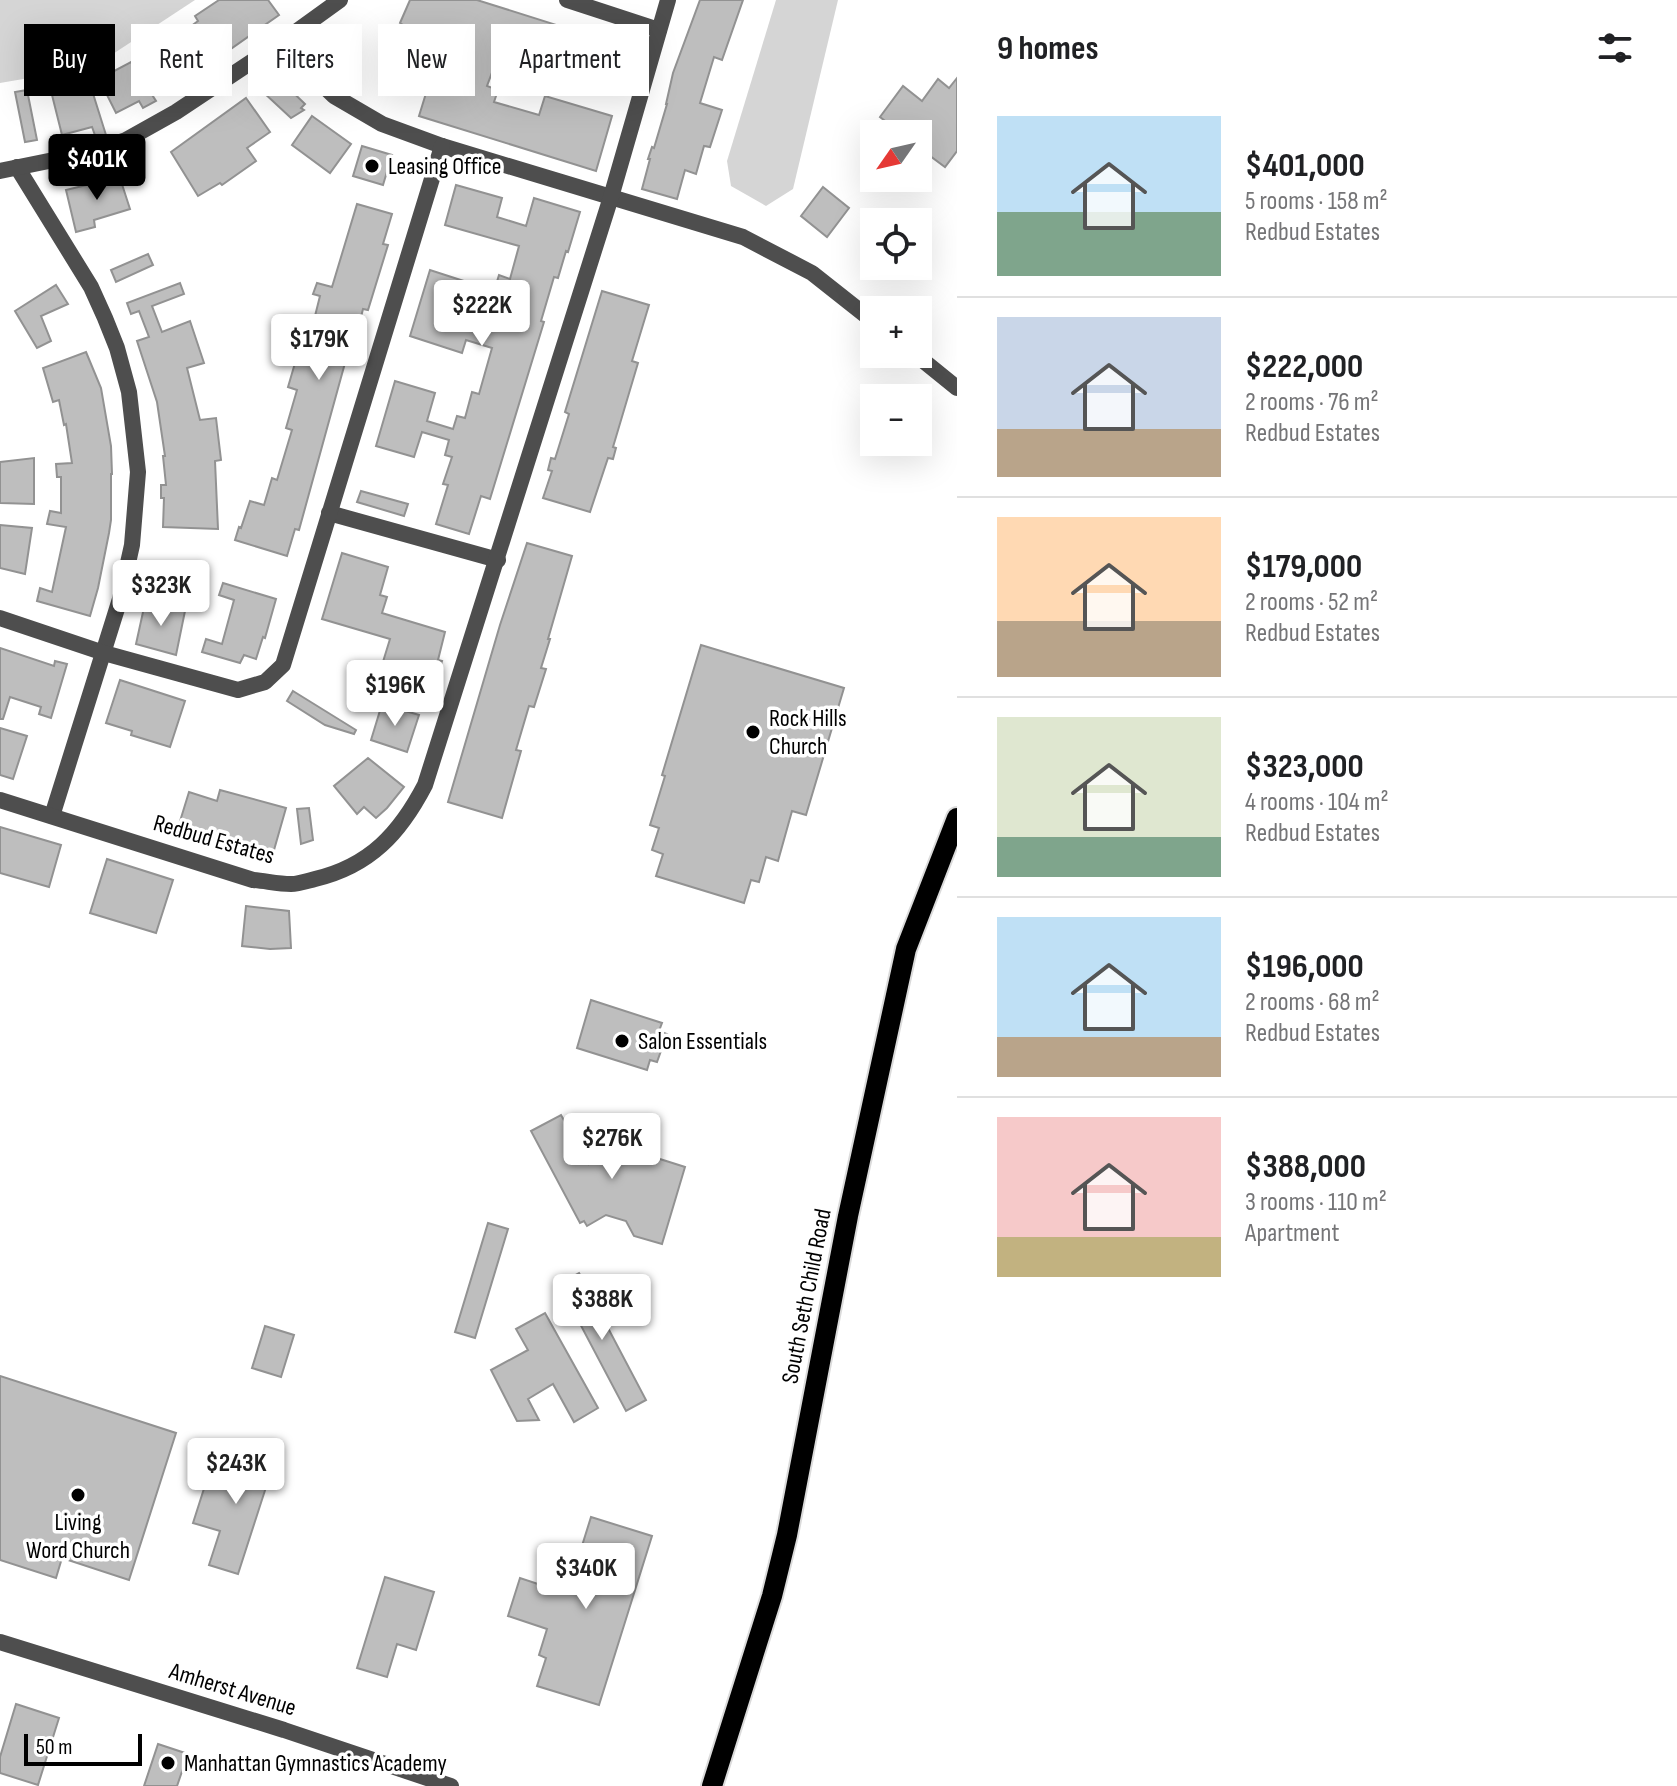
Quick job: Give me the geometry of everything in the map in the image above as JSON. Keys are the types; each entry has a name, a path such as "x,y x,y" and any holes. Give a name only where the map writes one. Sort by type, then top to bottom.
{"main road":[{"name":"South Seth Child Road","path":"712,1786 772,1596 787,1535 848,1216 906,949 957,818"}],"street":[{"path":"307,24 340,0"},
{"path":"567,0 659,30"},
{"name":"Redbud Estates","path":"0,800 253,880 293,884 336,874 357,864 389,839 403,823 425,785 498,560 611,197 668,0"},
{"path":"0,171 83,154 126,140 176,112 248,64"},
{"path":"334,96 382,124 442,146 743,237 812,273 860,311"},
{"path":"0,618 104,653 238,690 265,682 283,665 442,146"},
{"path":"17,167 91,287 117,348 129,392 138,472 132,545 120,599 52,816"},
{"path":"932,368 957,388"},
{"path":"329,513 498,560"},
{"name":"Amherst Avenue","path":"0,1642 451,1786"}],"shaded area":[{"path":"0,0 195,0 158,24 131,24 131,42 115,53 115,24 24,24 24,79 0,83"},
{"path":"776,0 838,0 793,189 766,206 731,186 727,161"}],"building":[{"path":"219,0 268,0 279,15 266,24 248,24 248,37 232,48 232,24 194,24 198,21 195,16"},
{"path":"410,0 477,0 553,24 491,24 491,75 487,86 491,87 491,96 496,96 494,102 539,115 545,96 612,116 596,171 419,116 425,96 475,96 475,24 400,23"},
{"path":"700,0 743,0 722,60 714,57 700,103 722,110 710,147 704,146 696,174 685,170 677,199 642,189 673,73"},
{"path":"131,62 131,96 153,96 156,101 143,108 139,101 116,113 108,96 115,96 115,70"},
{"path":"957,78 957,151 945,167 932,157 932,120 884,120 880,117 903,86 922,101 938,79 949,88"},
{"path":"24,90 24,96 28,96 37,140 25,142 15,92"},
{"path":"52,96 94,96 106,135 96,138 92,127 62,135"},
{"path":"267,96 297,96 305,104 301,108 304,110 291,118"},
{"path":"246,98 270,132 247,148 256,161 222,185 220,183 198,196 171,152"},
{"path":"312,116 351,144 330,173 292,145"},
{"name":"Leasing Office","path":"362,146 392,155 383,185 353,176"},
{"path":"119,175 130,209 94,220 95,227 76,232 66,190"},
{"path":"456,185 502,198 497,217 526,226 534,198 580,212 558,278 554,277 541,321 544,322 490,499 481,496 469,534 436,524 448,485 443,484 452,457 445,455 449,440 422,432 414,457 376,446 395,381 435,393 427,421 453,429 457,416 465,418 472,392 479,394 492,348 466,340 462,353 410,336 430,270 476,285 467,313 494,321 502,290 495,288 499,275 510,279 519,246 445,225"},
{"path":"823,187 849,208 827,237 801,216"},
{"path":"357,204 392,214 383,244 388,245 368,310 363,309 349,364 345,363 299,530 295,529 287,556 235,540 250,501 264,505 272,478 277,480 292,430 286,428 297,390 288,387 302,339 309,340 320,296 313,294 317,283 332,287"},
{"path":"148,254 153,265 116,282 111,270"},
{"path":"180,283 184,294 152,306 162,332 190,321 204,363 187,368 200,420 216,418 221,460 215,461 218,529 163,527 161,485 166,485 165,456 157,402 137,341 149,337 139,311 131,314 127,303"},
{"path":"56,285 68,304 41,316 51,341 37,348 15,311"},
{"path":"602,291 649,305 632,361 638,363 613,447 616,448 613,459 608,458 590,512 543,498 552,471 548,470 551,458 555,459 569,414 565,412"},
{"path":"86,352 101,388 111,446 112,474 109,533 90,616 37,601 40,588 52,592 66,527 47,524 50,511 61,513 61,477 57,477 56,464 72,463 59,400 53,402 43,368"},
{"path":"34,458 34,504 0,503 0,462"},
{"path":"361,491 408,504 404,516 357,502"},
{"path":"0,525 32,528 25,574 0,568"},
{"path":"527,543 572,556 541,668 546,669 534,707 529,706 516,750 521,751 502,818 448,802"},
{"path":"342,553 388,567 380,595 387,597 382,613 445,632 436,681 382,665 390,639 322,619"},
{"path":"223,583 276,599 256,659 244,655 240,663 202,652 206,639 222,644 234,600 219,595"},
{"path":"145,603 185,611 176,655 136,644"},
{"name":"Rock Hills Church","path":"701,645 844,688 806,815 792,811 778,861 766,857 759,882 751,880 744,903 656,876 663,854 652,850 659,828 650,825"},
{"path":"0,648 54,666 55,661 67,664 51,718 39,714 41,707 10,697 3,719 0,719"},
{"path":"120,680 185,701 170,747 131,735 132,731 106,723"},
{"path":"293,691 356,730 354,734 325,725 287,701"},
{"path":"382,704 419,715 407,752 371,740"},
{"path":"0,728 27,736 13,779 0,775"},
{"path":"368,758 404,787 376,818 364,807 357,814 334,786"},
{"path":"220,790 286,808 272,857 252,852 253,848 244,846 242,852 177,831 189,792 217,801"},
{"path":"309,808 313,840 301,844 297,809"},
{"path":"0,827 61,845 49,887 0,873"},
{"path":"107,859 173,880 156,933 90,913"},
{"path":"246,906 289,911 291,948 242,946"},
{"name":"Salon Essentials","path":"591,1000 662,1023 659,1031 667,1034 657,1062 650,1060 647,1070 577,1048"},
{"path":"561,1115 588,1163 594,1138 685,1167 662,1244 634,1236 626,1221 606,1215 587,1226 584,1221 580,1223 531,1131"},
{"path":"488,1223 508,1229 475,1338 455,1332"},
{"path":"579,1273 646,1400 626,1411 559,1284"},
{"path":"545,1313 598,1408 574,1422 553,1384 528,1399 539,1420 517,1421 491,1370 528,1350 516,1329"},
{"path":"265,1326 294,1335 281,1377 252,1368"},
{"name":"Living Word Church","path":"0,1376 176,1433 129,1580 62,1558 56,1578 0,1560"},
{"path":"250,1441 278,1450 238,1574 209,1565 220,1531 193,1523 209,1473 237,1481"},
{"path":"591,1517 652,1536 599,1705 537,1686 546,1658 539,1655 547,1629 508,1616 520,1578 559,1591 563,1578 571,1581"},
{"path":"385,1577 434,1592 416,1650 397,1644 387,1677 357,1668"},
{"path":"16,1704 59,1718 38,1785 0,1773 0,1757"},
{"name":"Manhattan Gymnastics Academy","path":"158,1744 188,1754 177,1786 144,1786"}],"place":[{"name":"Leasing Office","path":"372,166"},
{"name":"Rock Hills Church","path":"753,732"},
{"name":"Salon Essentials","path":"622,1041"},
{"name":"Living Word Church","path":"78,1495"},
{"name":"Manhattan Gymnastics Academy","path":"168,1763"}]}
